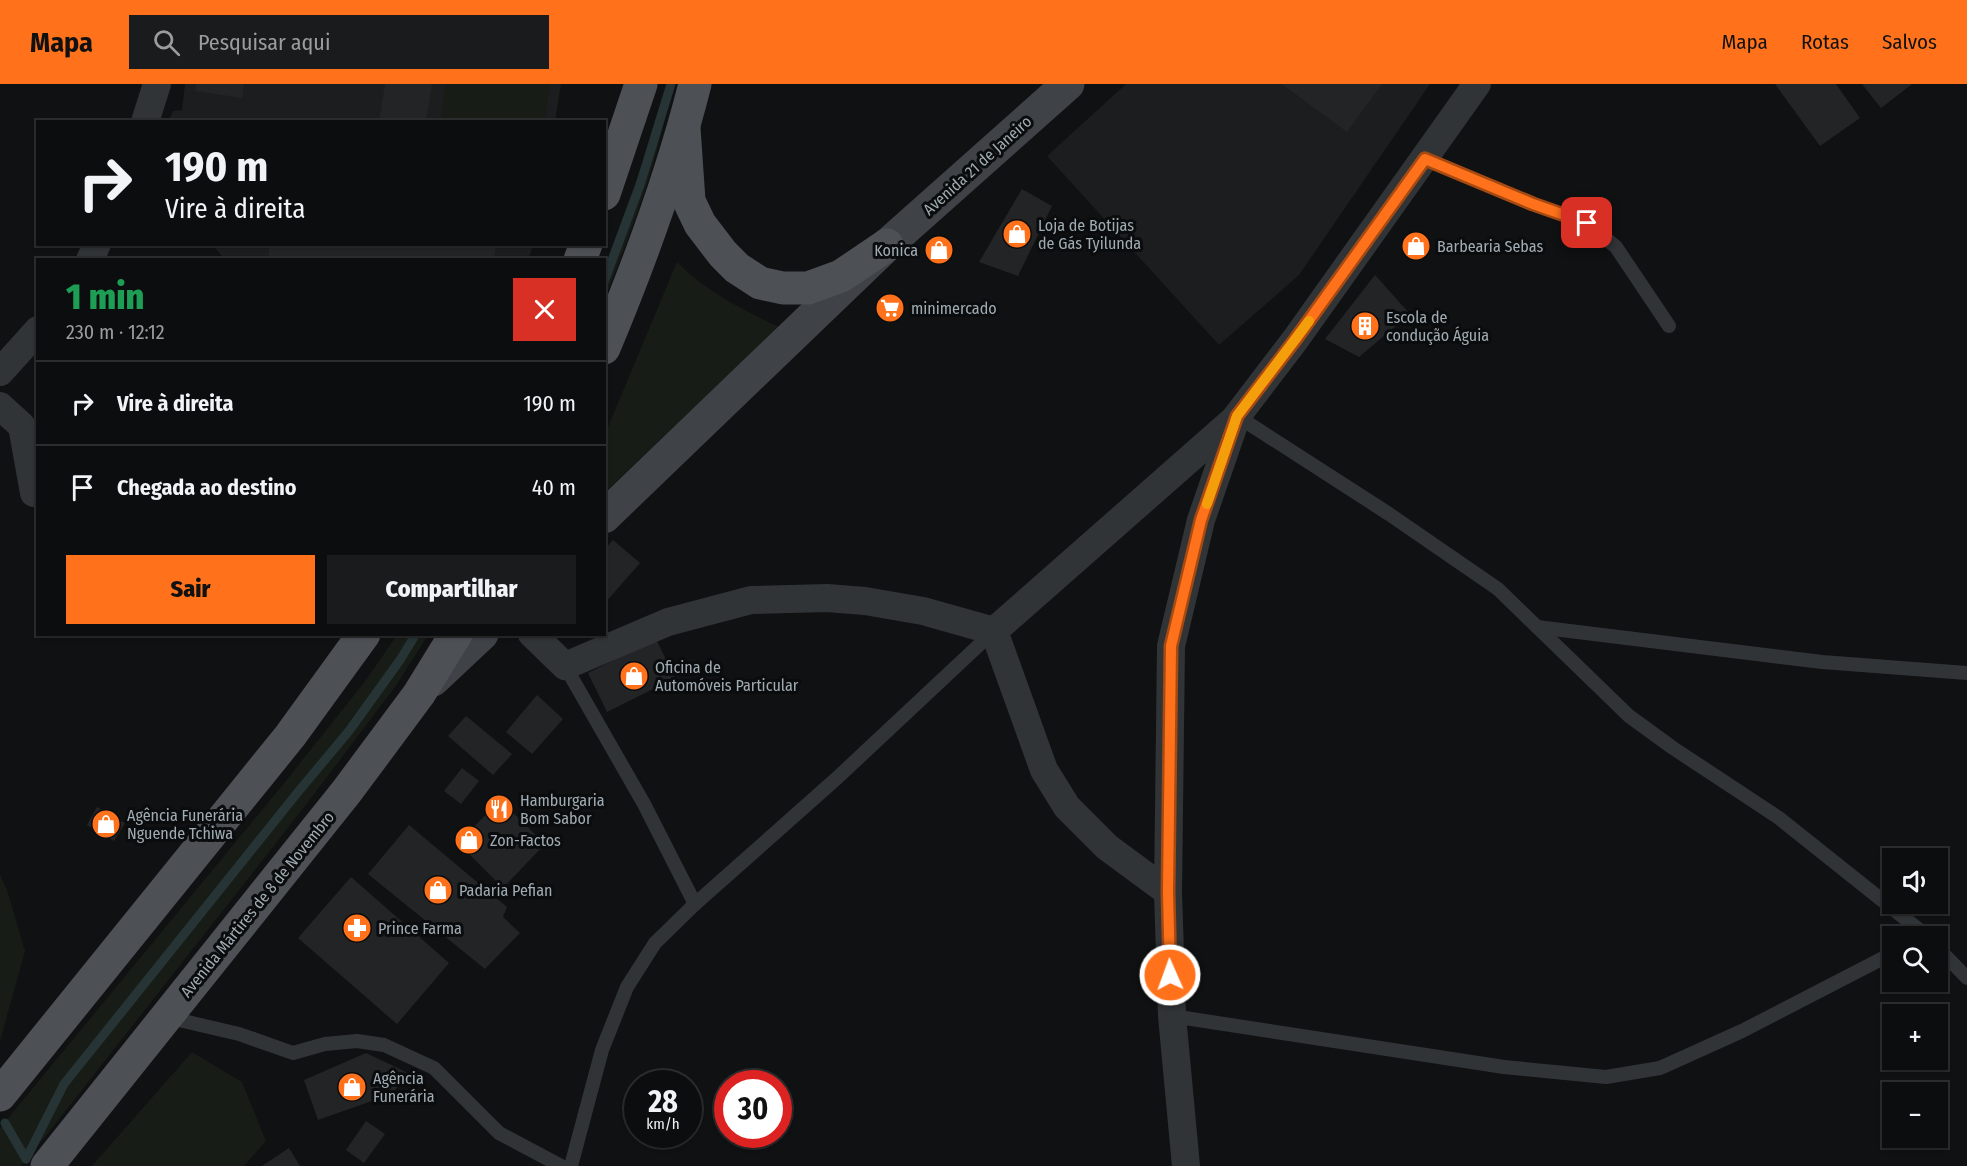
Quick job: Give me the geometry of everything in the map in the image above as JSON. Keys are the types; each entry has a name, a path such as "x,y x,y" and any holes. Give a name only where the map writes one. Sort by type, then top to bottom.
{"main road":[{"path":"606,188 641,84"},
{"path":"606,343 661,202 695,84"},
{"name":"Avenida 21 de Janeiro","path":"606,515 887,245 1068,84"},
{"path":"684,128 689,201 700,224 723,254 760,283 783,288 808,288 841,276 887,245"},
{"path":"8,1084 290,736 363,636"},
{"name":"Avenida Mártires de 8 de Novembro","path":"55,1157 347,791 419,694 455,636"},
{"path":"419,694 480,636"}],"street":[{"path":"994,631 1237,416 1302,330 1477,84"},
{"path":"0,372 36,332"},
{"path":"0,406 22,426 34,493"},
{"path":"1186,1166 1172,1016 1168,892 1171,646 1201,520 1237,416"},
{"path":"534,636 565,666 668,622 751,600 827,598 865,601 922,611 994,631"},
{"path":"994,631 1044,770 1067,807 1107,847 1168,892"}],"lane":[{"path":"1425,159 1533,204 1587,223 1616,248 1669,326"},
{"path":"1237,416 1389,514 1498,589 1629,716 1779,818 1914,926"},
{"path":"1537,627 1822,662 1967,673"},
{"path":"571,1166 602,1050 627,987 656,943 695,904 837,778 994,631"},
{"path":"565,666 644,804 695,904"},
{"path":"1172,1016 1504,1067 1606,1077 1660,1068 1742,1031 1882,958"},
{"path":"1948,958 1967,978"},
{"path":"166,1017 239,1034 293,1053 325,1044 357,1041 384,1046 434,1068 500,1133 561,1166"}],"shaded area":[{"path":"185,84 561,84 555,120 169,120 173,111 182,110"},
{"path":"446,84 550,84 545,120 440,120"},
{"path":"671,84 653,166 606,296 606,263"},
{"path":"1126,84 1430,84 1299,275 1219,345 1047,156"},
{"path":"214,246 533,246 529,258 223,258"},
{"path":"677,262 712,291 779,327 606,491 606,432"},
{"path":"396,636 427,636 395,687 305,806 49,1132 21,1166 0,1166 0,1128 281,787 366,680"},
{"path":"0,875 7,890 25,951 0,1041"},
{"path":"192,1052 242,1082 266,1141 244,1166 92,1166"}],"building":[{"path":"196,84 244,84 242,98 195,91"},
{"path":"385,84 432,84 426,120 379,120"},
{"path":"1282,84 1382,84 1347,132"},
{"path":"1775,84 1836,84 1860,118 1820,146"},
{"path":"1862,84 1912,84 1881,108"},
{"name":"Loja de Botijas de Gás Tyilunda","path":"1022,189 1052,206 1018,276 979,262"},
{"path":"270,246 496,246 494,258 268,258"},
{"name":"Escola de condução Águia","path":"1375,275 1410,314 1359,357 1325,339"},
{"path":"613,540 640,563 606,602 606,548"},
{"path":"656,639 675,678 607,712 588,673"},
{"path":"537,695 563,719 532,754 506,732"},
{"path":"466,716 512,754 493,775 448,736"},
{"path":"462,768 479,781 461,804 444,791"},
{"path":"500,800 545,844 503,888 458,843"},
{"name":"Agência Funerária Nguende Tchiwa","path":"97,807 125,823 114,841 87,825"},
{"name":"Padaria Pefian","path":"409,825 507,907 503,917 520,933 485,969 368,874"},
{"path":"351,877 449,963 397,1024 298,938"},
{"name":"Agência Funerária","path":"366,1053 408,1073 392,1094 318,1120 304,1080"},
{"path":"366,1121 385,1134 364,1163 346,1150"},
{"path":"289,1148 300,1166 262,1166"}],"waterway":[{"path":"606,277 640,185 671,84"},
{"path":"26,1159 64,1084 349,731 415,636"},
{"path":"5,1123 26,1159"}],"slow traffic":[{"path":"1207,504 1237,416 1309,321"}],"place":[{"name":"Loja de Botijas de Gás Tyilunda","path":"1017,234"},
{"name":"Barbearia Sebas","path":"1416,246"},
{"name":"Konica","path":"939,250"},
{"name":"minimercado","path":"890,308"},
{"name":"Escola de condução Águia","path":"1365,326"},
{"name":"Oficina de Automóveis Particular","path":"634,676"},
{"name":"Hamburgaria Bom Sabor","path":"499,809"},
{"name":"Agência Funerária Nguende Tchiwa","path":"106,824"},
{"name":"Zon-Factos","path":"469,840"},
{"name":"Padaria Pefian","path":"438,890"},
{"name":"Prince Farma","path":"357,928"},
{"name":"Agência Funerária","path":"352,1087"}],"route":[{"path":"1170,975 1168,892 1171,646 1201,520 1237,416 1295,340 1425,159 1533,204 1587,223"}]}
